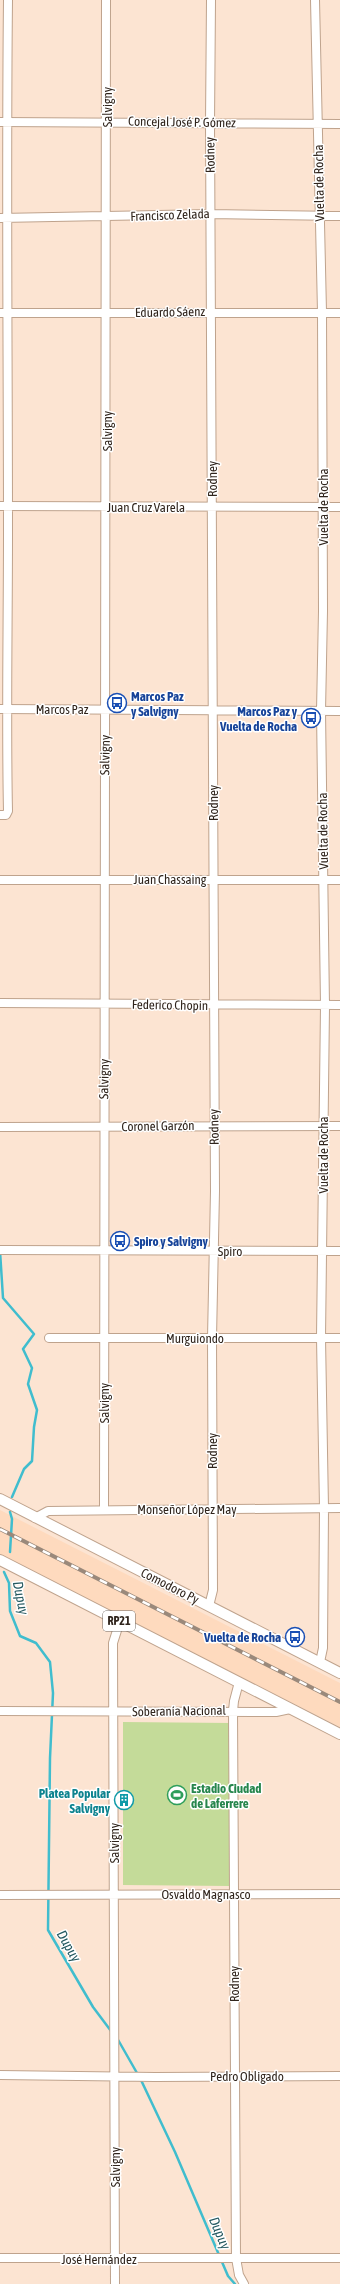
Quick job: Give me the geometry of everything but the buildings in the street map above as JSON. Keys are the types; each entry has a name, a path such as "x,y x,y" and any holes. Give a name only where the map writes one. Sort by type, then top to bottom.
{"main road":[{"name":"Comodoro Py","path":"0,1499 340,1673"},
{"name":"RP21","path":"0,1560 340,1734"}],"street":[{"path":"0,815 6,815 8,811 3,709 3,122 8,0"},
{"name":"Salvigny","path":"104,1509 103,1338 105,1251 103,1126 106,1003 104,879 107,507 106,0"},
{"name":"Rodney","path":"209,1606 213,1590 212,1338 214,1005 210,123 211,0"},
{"name":"Vuelta de Rocha","path":"315,0 322,312 323,507 321,711 325,1006 321,1338 324,1508 323,1648 320,1662"},
{"name":"Concejal José P. Gómez","path":"3,122 107,121 340,124"},
{"name":"Francisco Zelada","path":"4,218 211,214 340,216"},
{"name":"Eduardo Sáenz","path":"3,313 340,312"},
{"name":"Juan Cruz Varela","path":"4,506 340,507"},
{"name":"Marcos Paz","path":"3,709 340,711"},
{"name":"Juan Chassaing","path":"0,880 340,880"},
{"name":"Federico Chopin","path":"0,1003 340,1005"},
{"name":"Coronel Garzón","path":"1,1127 213,1125 340,1126"},
{"name":"Spiro","path":"0,1250 340,1251"},
{"name":"Murguiondo","path":"49,1338 340,1338"},
{"name":"Monseñor López May","path":"35,1518 48,1511 104,1509 340,1508"},
{"name":"Salvigny","path":"115,2284 113,1643 120,1622"},
{"name":"Rodney","path":"239,1682 233,1711 234,2076 236,2258 239,2275 244,2284"},
{"name":"Soberanía Nacional","path":"0,1711 276,1712 290,1709"},
{"name":"Osvaldo Magnasco","path":"0,1894 340,1894"},
{"path":"0,2075 115,2076"},
{"name":"Pedro Obligado","path":"115,2076 340,2076"},
{"name":"José Hernández","path":"0,2258 236,2258"},
{"path":"236,2258 340,2258"}],"shaded area":[{"path":"0,1510 340,1683 340,1727 0,1555"}],"green space":[{"name":"Estadio Ciudad de Laferrere","path":"123,1722 231,1723 230,1886 123,1885"}],"waterway":[{"path":"0,1251 3,1298 34,1334 23,1349 32,1368 28,1384 37,1410 34,1427 32,1461 24,1469 12,1497"},
{"path":"10,1512 12,1519 10,1552"},
{"name":"Dupuy","path":"4,1572 9,1583 10,1611 20,1636 36,1643 50,1662 53,1693 50,1758 48,1930 93,2007 111,2031"},
{"name":"Dupuy","path":"117,2038 141,2080 175,2152 228,2276 235,2284"}],"railway":[{"path":"0,1529 340,1702"}],"place":[{"name":"Marcos Paz y Salvigny","path":"117,703"},
{"name":"Marcos Paz y Vuelta de Rocha","path":"311,718"},
{"name":"Spiro y Salvigny","path":"120,1241"},
{"name":"Vuelta de Rocha","path":"295,1637"},
{"name":"Estadio Ciudad de Laferrere","path":"177,1795"},
{"name":"Platea Popular Salvigny","path":"124,1800"}]}
